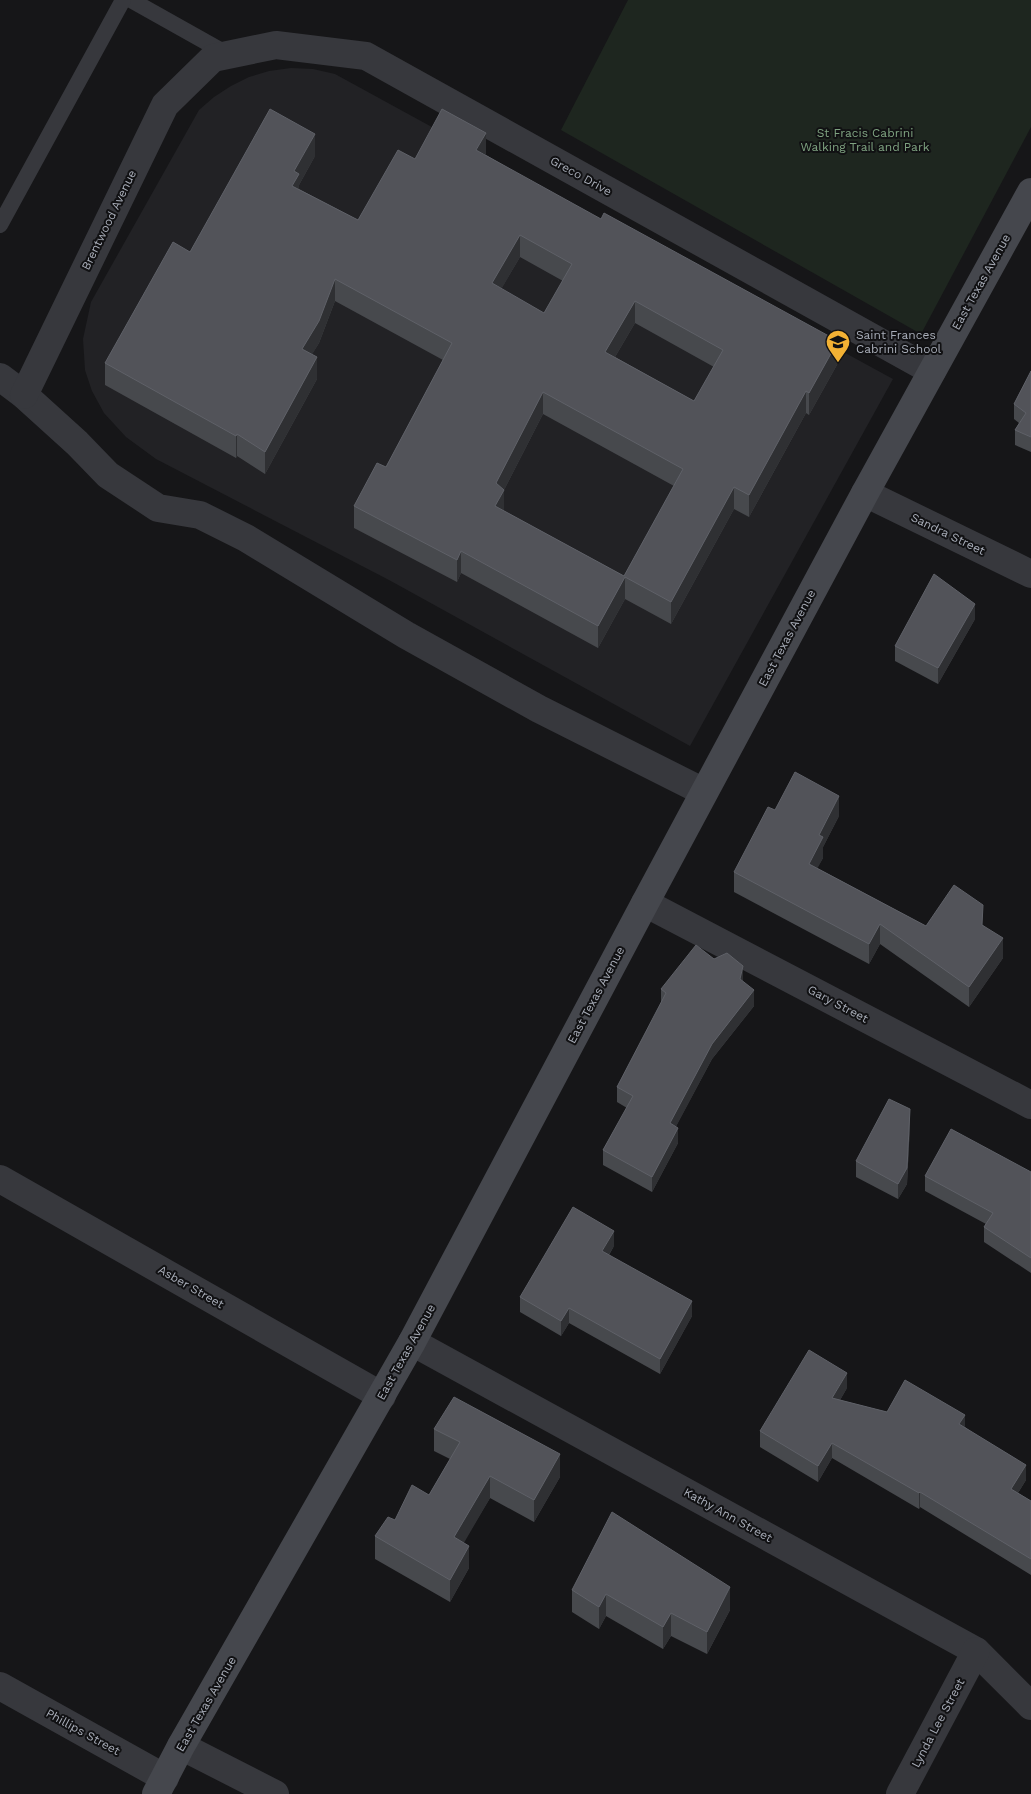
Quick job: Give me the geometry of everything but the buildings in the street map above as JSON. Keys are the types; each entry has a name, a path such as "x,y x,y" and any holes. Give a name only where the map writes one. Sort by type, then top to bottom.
{"street":[{"name":"Greco Drive","path":"221,56 276,45 366,56 932,371"},
{"name":"Brentwood Avenue","path":"24,395 165,105 221,56"},
{"name":"East Texas Avenue","path":"161,1786 412,1342 644,903 865,493 1031,192"},
{"path":"0,378 24,395 77,443 108,475 158,508 200,515 246,538 406,635 539,709 704,792"},
{"name":"Sandra Street","path":"865,493 1031,574"},
{"name":"Gary Street","path":"644,903 1031,1105"},
{"name":"Asber Street","path":"0,1179 382,1396"},
{"name":"Kathy Ann Street","path":"412,1342 976,1651 1031,1706"},
{"name":"Lynda Lee Street","path":"900,1794 976,1651"},
{"name":"Phillips Street","path":"0,1686 161,1786"},
{"path":"182,1746 275,1794"}],"lane":[{"path":"0,225 123,0"},
{"path":"131,0 221,56"}],"shaded area":[{"path":"291,68 313,69 335,74 893,379 690,746 389,580 156,459 126,437 104,413 92,391 85,370 83,339 91,302 199,110 214,97 249,77 269,71"}],"green space":[{"name":"St Fracis Cabrini Walking Trail and Park","path":"628,0 1031,0 1031,127 921,334 561,130"}],"place":[{"name":"Saint Frances Cabrini School","path":"838,363"}]}
